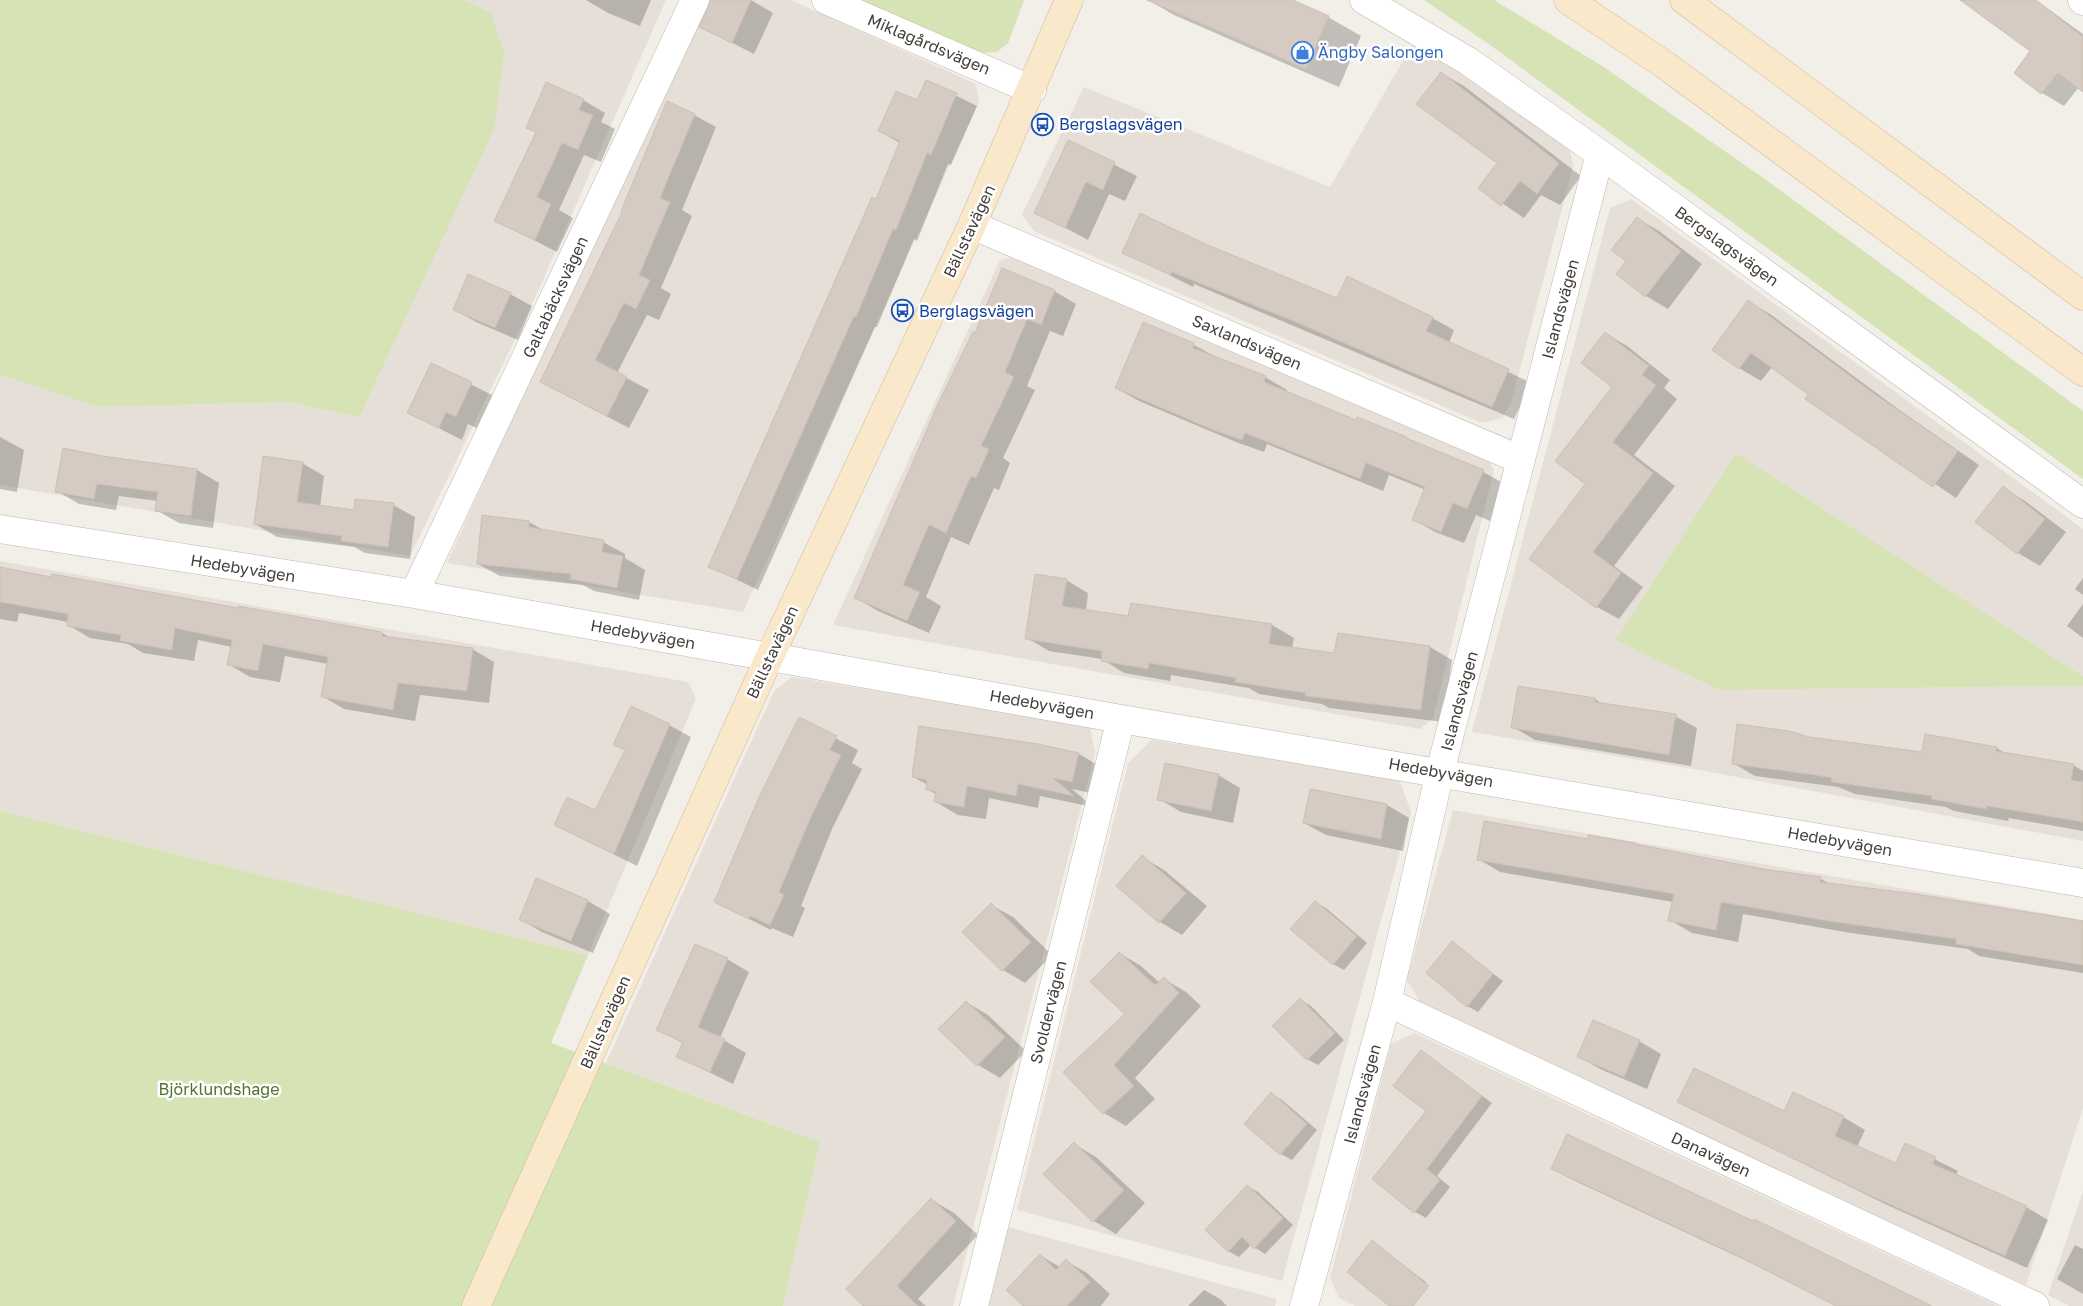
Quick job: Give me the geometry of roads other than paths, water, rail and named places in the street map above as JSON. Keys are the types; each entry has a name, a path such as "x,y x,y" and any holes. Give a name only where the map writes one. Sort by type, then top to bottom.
{"street":[{"name":"Galtabäcksvägen","path":"414,594 695,0"},
{"name":"Miklagårdsvägen","path":"826,0 1032,90"},
{"name":"Bällstavägen","path":"476,1306 770,656 972,225 1032,90 1069,0"},
{"name":"Bergslagsvägen","path":"1364,0 1468,61 1600,154 2083,504"},
{"path":"1568,0 1665,65 2083,372"},
{"path":"1684,0 2083,296"},
{"name":"Islandsvägen","path":"1309,1304 1387,1002 1440,772 1600,154"},
{"name":"Saxlandsvägen","path":"972,225 1521,460"},
{"name":"Hedebyvägen","path":"0,529 414,594 2083,883"},
{"name":"Svoldervägen","path":"974,1306 1122,718"},
{"name":"Danavägen","path":"1387,1002 2035,1306"}],"place":[{"name":"Ängby Salongen","path":"1302,52"},
{"name":"Bergslagsvägen","path":"1043,124"},
{"name":"Berglagsvägen","path":"903,311"}],"park label":[{"name":"Björklundshage","path":"219,1089"}]}
